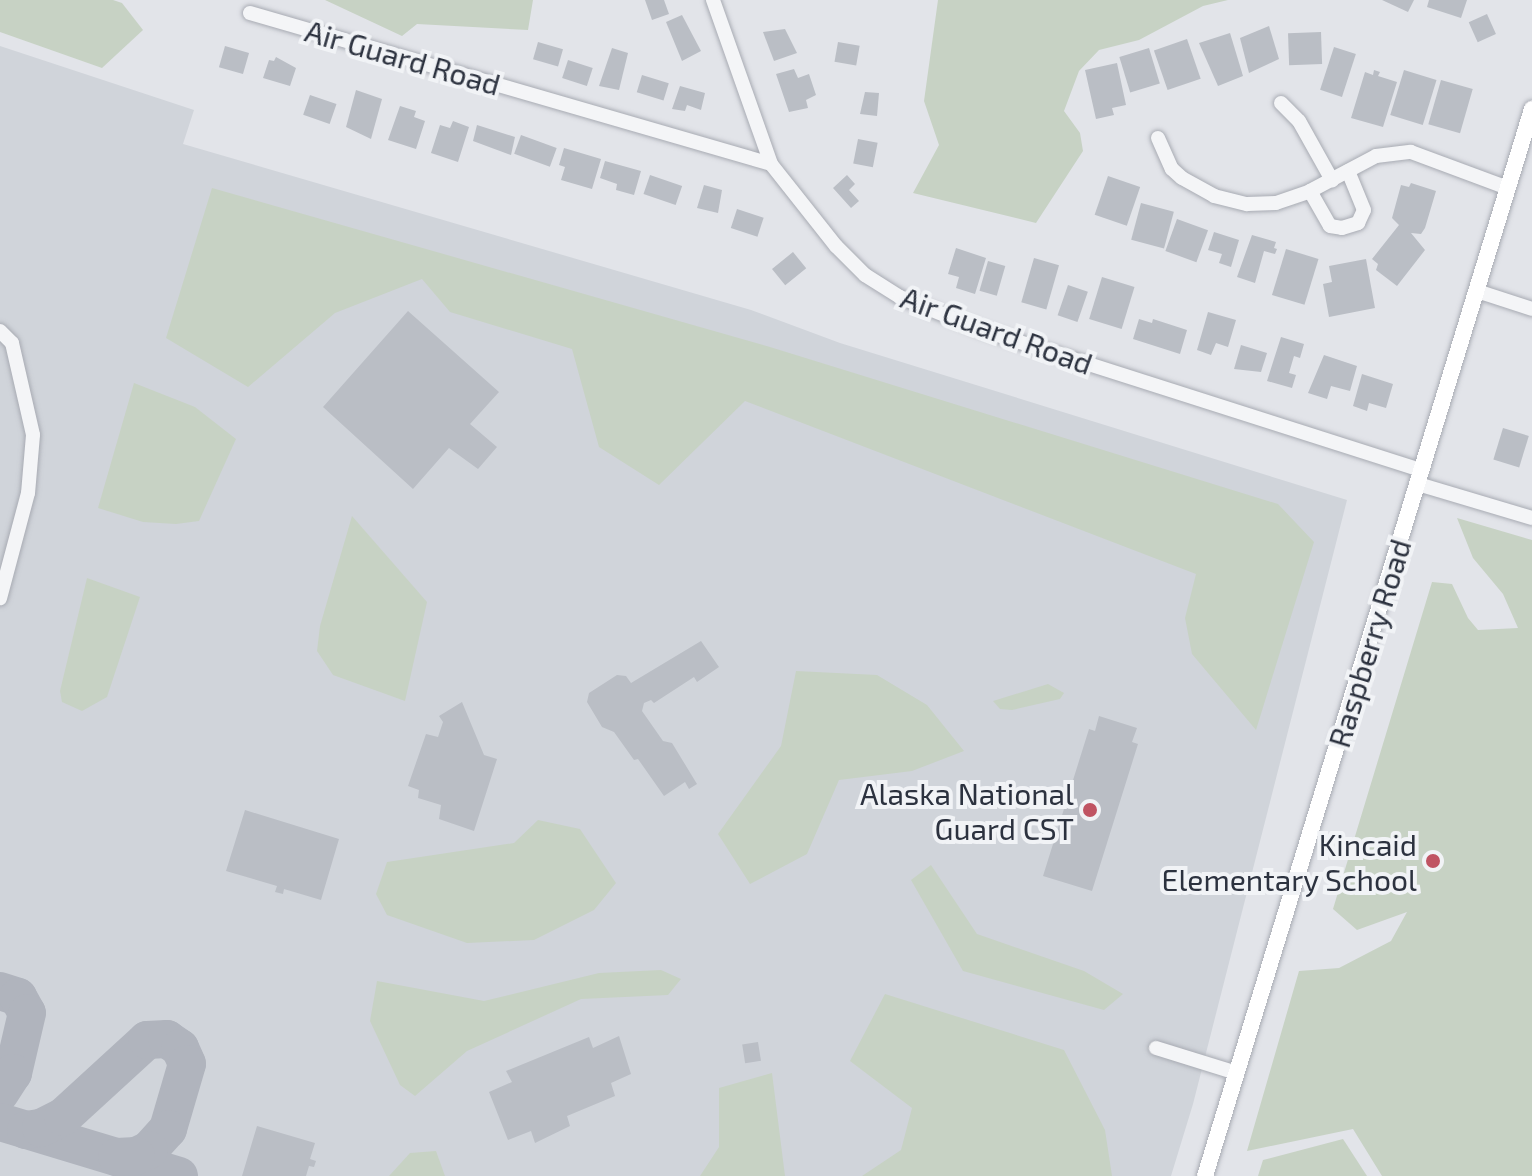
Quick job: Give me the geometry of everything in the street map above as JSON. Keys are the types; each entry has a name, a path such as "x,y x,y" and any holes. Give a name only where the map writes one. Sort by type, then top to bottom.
{"main road":[{"name":"Raspberry Road","path":"1205,1176 1532,109"}],"street":[{"path":"713,0 771,164"},
{"name":"Air Guard Road","path":"250,13 771,164 836,246 865,275 900,297 982,330 1420,477 1532,518"},
{"path":"1281,103 1299,121 1332,180"},
{"path":"1158,138 1172,169 1198,189 1247,204 1276,203 1310,191 1376,156 1411,152 1508,188"},
{"path":"1310,191 1330,226 1342,228 1358,223 1364,210 1348,171"},
{"path":"1477,291 1532,309"},
{"path":"0,331 12,343 33,435 28,493 0,598"},
{"path":"1156,1048 1237,1073"}],"shaded area":[{"path":"0,46 194,110 183,144 751,310 840,343 1347,500 1193,1104 1171,1176 0,1176"}],"green space":[{"path":"0,0 113,0 122,3 143,30 102,68 0,32"},
{"path":"325,0 533,0 528,30 417,24 402,36"},
{"path":"938,0 1228,0 1203,6 1139,40 1099,50 1079,71 1064,111 1080,133 1083,151 1036,223 913,193 939,145 924,101"},
{"path":"212,188 770,347 1278,504 1314,542 1256,730 1192,654 1185,618 1196,574 745,401 659,485 599,447 572,349 450,312 422,279 335,313 248,387 166,338"},
{"path":"134,383 195,407 236,439 199,521 176,524 143,522 98,508"},
{"path":"352,516 427,602 405,701 333,675 317,651 320,626"},
{"name":"Kincaid Elementary School","path":"1457,518 1532,540 1532,1176 1382,1176 1353,1129 1247,1151 1299,971 1339,968 1391,941 1407,912 1357,930 1333,909 1432,582 1452,584 1468,618 1478,630 1518,628 1503,594 1473,558"},
{"path":"87,578 140,597 107,697 82,711 62,702 60,691"},
{"path":"796,671 877,675 927,705 964,751 912,771 839,780 807,854 750,884 718,834 781,746"},
{"path":"1048,684 1064,693 1060,699 1012,710 1000,709 993,701"},
{"path":"538,820 580,829 616,883 594,910 534,940 467,943 387,915 376,894 387,862 514,843"},
{"path":"931,865 977,934 1084,971 1123,994 1104,1010 963,971 911,880"},
{"path":"661,970 681,979 668,995 581,999 467,1051 415,1096 400,1085 370,1021 377,981 484,1001 599,973"},
{"path":"885,994 1064,1050 1105,1130 1112,1176 862,1176 901,1150 912,1108 850,1061"},
{"path":"772,1073 785,1176 700,1176 719,1147 719,1088"},
{"path":"1343,1139 1367,1176 1258,1176 1263,1160"},
{"path":"436,1151 445,1176 389,1176 410,1153"}],"building":[{"path":"645,0 664,0 669,14 652,20"},
{"path":"1382,0 1414,0 1408,12"},
{"path":"1429,0 1467,0 1461,18 1427,7"},
{"path":"1487,14 1496,34 1478,42 1469,22"},
{"path":"682,15 701,51 682,61 666,22"},
{"path":"1269,26 1279,59 1249,73 1240,38"},
{"path":"785,29 797,53 774,61 763,32"},
{"path":"1321,32 1322,64 1289,65 1288,33"},
{"path":"1230,33 1243,76 1218,86 1199,43"},
{"path":"1187,39 1201,79 1168,90 1154,50"},
{"path":"538,42 563,49 558,66 533,59"},
{"path":"838,42 860,46 856,66 835,62"},
{"path":"225,46 249,53 243,74 219,67"},
{"path":"1334,47 1356,54 1342,97 1320,90"},
{"path":"612,48 628,53 619,90 599,86"},
{"path":"1149,48 1160,83 1130,92 1119,57"},
{"path":"276,57 296,68 290,86 263,78 269,60 274,61"},
{"path":"568,60 593,68 587,86 562,78"},
{"path":"1117,63 1126,105 1112,108 1114,115 1096,119 1085,70"},
{"path":"794,69 798,78 809,74 816,95 806,100 808,108 789,112 776,74"},
{"path":"1374,70 1380,72 1378,76 1397,82 1383,127 1351,118 1365,72 1373,75"},
{"path":"1404,70 1437,80 1423,125 1390,115"},
{"path":"642,75 669,83 664,100 637,92"},
{"path":"1441,80 1473,89 1460,133 1428,124"},
{"path":"680,86 705,93 701,110 687,105 685,111 672,109"},
{"path":"356,90 382,99 371,139 346,127"},
{"path":"865,92 879,93 877,116 860,114"},
{"path":"310,95 336,104 330,124 303,115"},
{"path":"400,106 416,111 414,117 425,121 416,149 388,140"},
{"path":"453,121 469,127 458,162 431,153 440,125 450,128"},
{"path":"477,125 515,137 511,155 473,141"},
{"path":"521,135 557,148 550,167 514,154"},
{"path":"858,139 878,143 873,167 853,164"},
{"path":"564,148 601,159 592,189 561,180 565,167 559,165"},
{"path":"605,161 641,171 634,195 616,190 617,184 600,178"},
{"path":"650,175 682,186 676,205 643,194"},
{"path":"847,175 855,184 849,190 859,201 851,208 833,188"},
{"path":"1108,176 1140,187 1127,226 1095,215"},
{"path":"1411,183 1436,191 1425,228 1421,234 1411,233 1425,250 1397,286 1376,270 1378,264 1372,259 1399,225 1392,218 1401,185 1409,187"},
{"path":"704,185 722,190 718,213 697,208"},
{"path":"1141,203 1174,212 1164,249 1131,240"},
{"path":"737,209 764,218 757,237 731,228"},
{"path":"1177,219 1208,230 1196,262 1165,251"},
{"path":"1214,232 1239,240 1231,267 1219,263 1222,254 1208,250"},
{"path":"1252,235 1276,242 1274,248 1277,249 1275,254 1264,251 1255,283 1237,277"},
{"path":"956,248 986,258 975,294 956,288 959,277 948,274"},
{"path":"1286,249 1319,259 1304,305 1272,295"},
{"path":"793,252 806,268 785,285 772,269"},
{"path":"1034,258 1059,265 1046,309 1021,302"},
{"path":"1366,259 1375,308 1329,317 1323,284 1332,282 1329,266"},
{"path":"988,261 1005,266 997,296 979,291"},
{"path":"1102,277 1135,287 1122,329 1089,319"},
{"path":"1068,285 1088,292 1077,322 1058,315"},
{"path":"408,311 499,392 470,424 497,447 478,469 449,448 413,489 323,407"},
{"path":"1208,312 1236,320 1228,347 1216,343 1211,355 1197,350"},
{"path":"1139,319 1152,323 1153,319 1187,330 1180,354 1133,339"},
{"path":"1281,337 1304,344 1300,358 1294,356 1289,373 1296,375 1292,388 1267,381"},
{"path":"1241,345 1267,353 1261,372 1234,369"},
{"path":"1324,355 1357,366 1350,391 1331,386 1327,399 1308,393"},
{"path":"1362,374 1393,384 1386,408 1369,403 1367,411 1353,406"},
{"path":"1503,428 1529,436 1519,467 1493,460"},
{"path":"701,641 719,667 697,682 694,677 654,703 651,700 644,703 642,711 663,741 672,743 697,784 689,789 685,782 664,796 614,732 602,727 587,702 589,693 617,675 626,676 631,683"},
{"path":"462,702 484,755 497,759 474,831 439,819 441,805 418,798 419,790 408,786 426,734 438,737 443,722 439,716"},
{"name":"Alaska National Guard CST","path":"1099,716 1137,728 1132,742 1138,744 1092,891 1043,876 1089,729 1095,731"},
{"path":"245,810 339,839 321,900 284,889 283,894 275,892 277,886 226,871"},
{"path":"619,1036 631,1074 611,1083 615,1096 567,1116 570,1126 535,1143 531,1131 508,1140 489,1092 512,1082 506,1071 589,1037 593,1048"},
{"path":"758,1042 761,1061 745,1063 742,1045"},
{"path":"257,1126 315,1143 310,1159 316,1161 314,1167 309,1166 306,1176 242,1176"}],"taxiway":[{"path":"0,991 18,997 27,1013 13,1073 0,1093"},
{"path":"26,1130 41,1128 63,1117 147,1040 167,1039 180,1048 187,1064 168,1129 149,1150 136,1156 117,1157"},
{"path":"0,1122 179,1176"}],"place":[{"name":"Alaska National Guard CST","path":"1090,810"},
{"name":"Kincaid Elementary School","path":"1433,861"}]}
